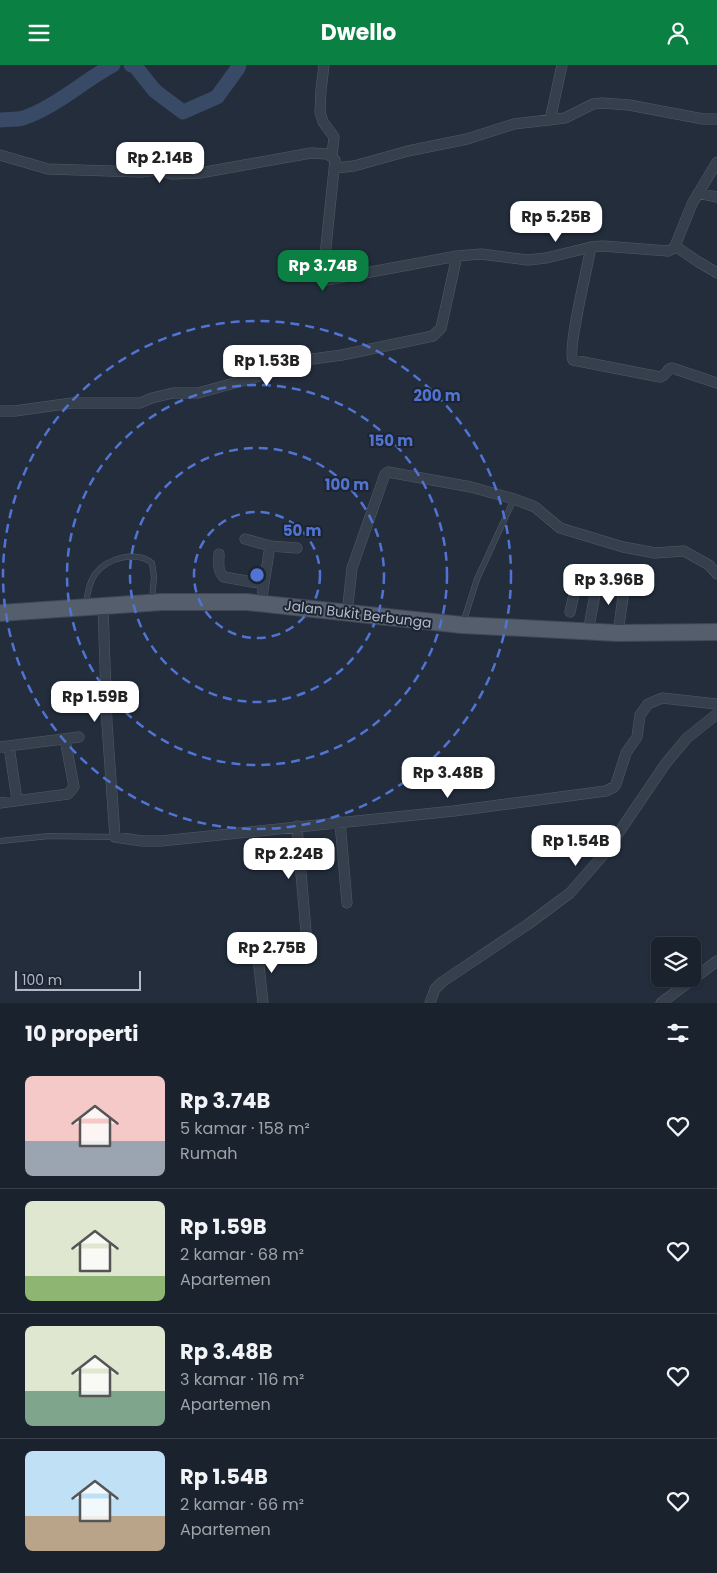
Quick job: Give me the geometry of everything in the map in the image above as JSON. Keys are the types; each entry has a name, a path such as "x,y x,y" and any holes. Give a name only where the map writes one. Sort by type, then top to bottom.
{"main road":[{"name":"Jalan Bukit Berbunga","path":"0,613 152,603 246,602 462,625 618,633 717,632"}],"street":[{"path":"324,65 320,112 323,121 334,137 332,156 335,160 324,278 327,280 457,256 481,254 528,260 551,257 591,247 668,251 674,248 692,204 717,162"},
{"path":"550,120 562,65"},
{"path":"335,168 364,164 408,151 467,139 514,124 566,118 593,104 630,105 703,119 717,119"},
{"path":"0,155 48,169 158,171 185,175 294,155 322,153 332,156"},
{"path":"698,193 717,197"},
{"path":"675,245 717,273"},
{"path":"591,247 573,340 571,357 573,361 660,377 669,369 672,369 717,383"},
{"path":"0,411 15,411 72,403 132,403 173,393 198,393 256,377 298,361 342,355 433,336 441,328 457,256"},
{"path":"346,614 352,568 386,473 390,472 470,487 514,499 535,507 560,528 623,547 655,553 684,551 709,565 717,574"},
{"path":"245,539 270,546 297,548"},
{"path":"261,603 270,546"},
{"path":"219,554 218,569 224,577 264,584"},
{"path":"618,633 626,583"},
{"path":"570,613 575,589 594,591 595,595 588,632"},
{"path":"103,607 107,724 115,837 152,842 492,807 606,791 616,784 626,753 637,737 640,715 648,703 662,698 717,704"},
{"path":"430,1002 435,989 442,982 494,945 527,925 570,893 605,853 666,763 687,738 717,714"},
{"path":"17,800 4,747 79,737"},
{"path":"0,803 68,794 72,791 74,787 65,739"},
{"path":"340,822 346,903"},
{"path":"297,826 306,932"},
{"path":"257,948 263,1003"},
{"path":"661,1003 717,961"}],"lane":[{"path":"462,625 478,579 514,499"},
{"path":"85,608 89,587 96,572 126,556 143,559 152,563 154,577 152,603"},
{"path":"0,841 49,836 115,837"}],"waterway":[{"path":"0,120 20,119 35,113 58,101 113,65"},
{"path":"131,65 135,66 155,91 183,112 217,97 239,65"}]}
